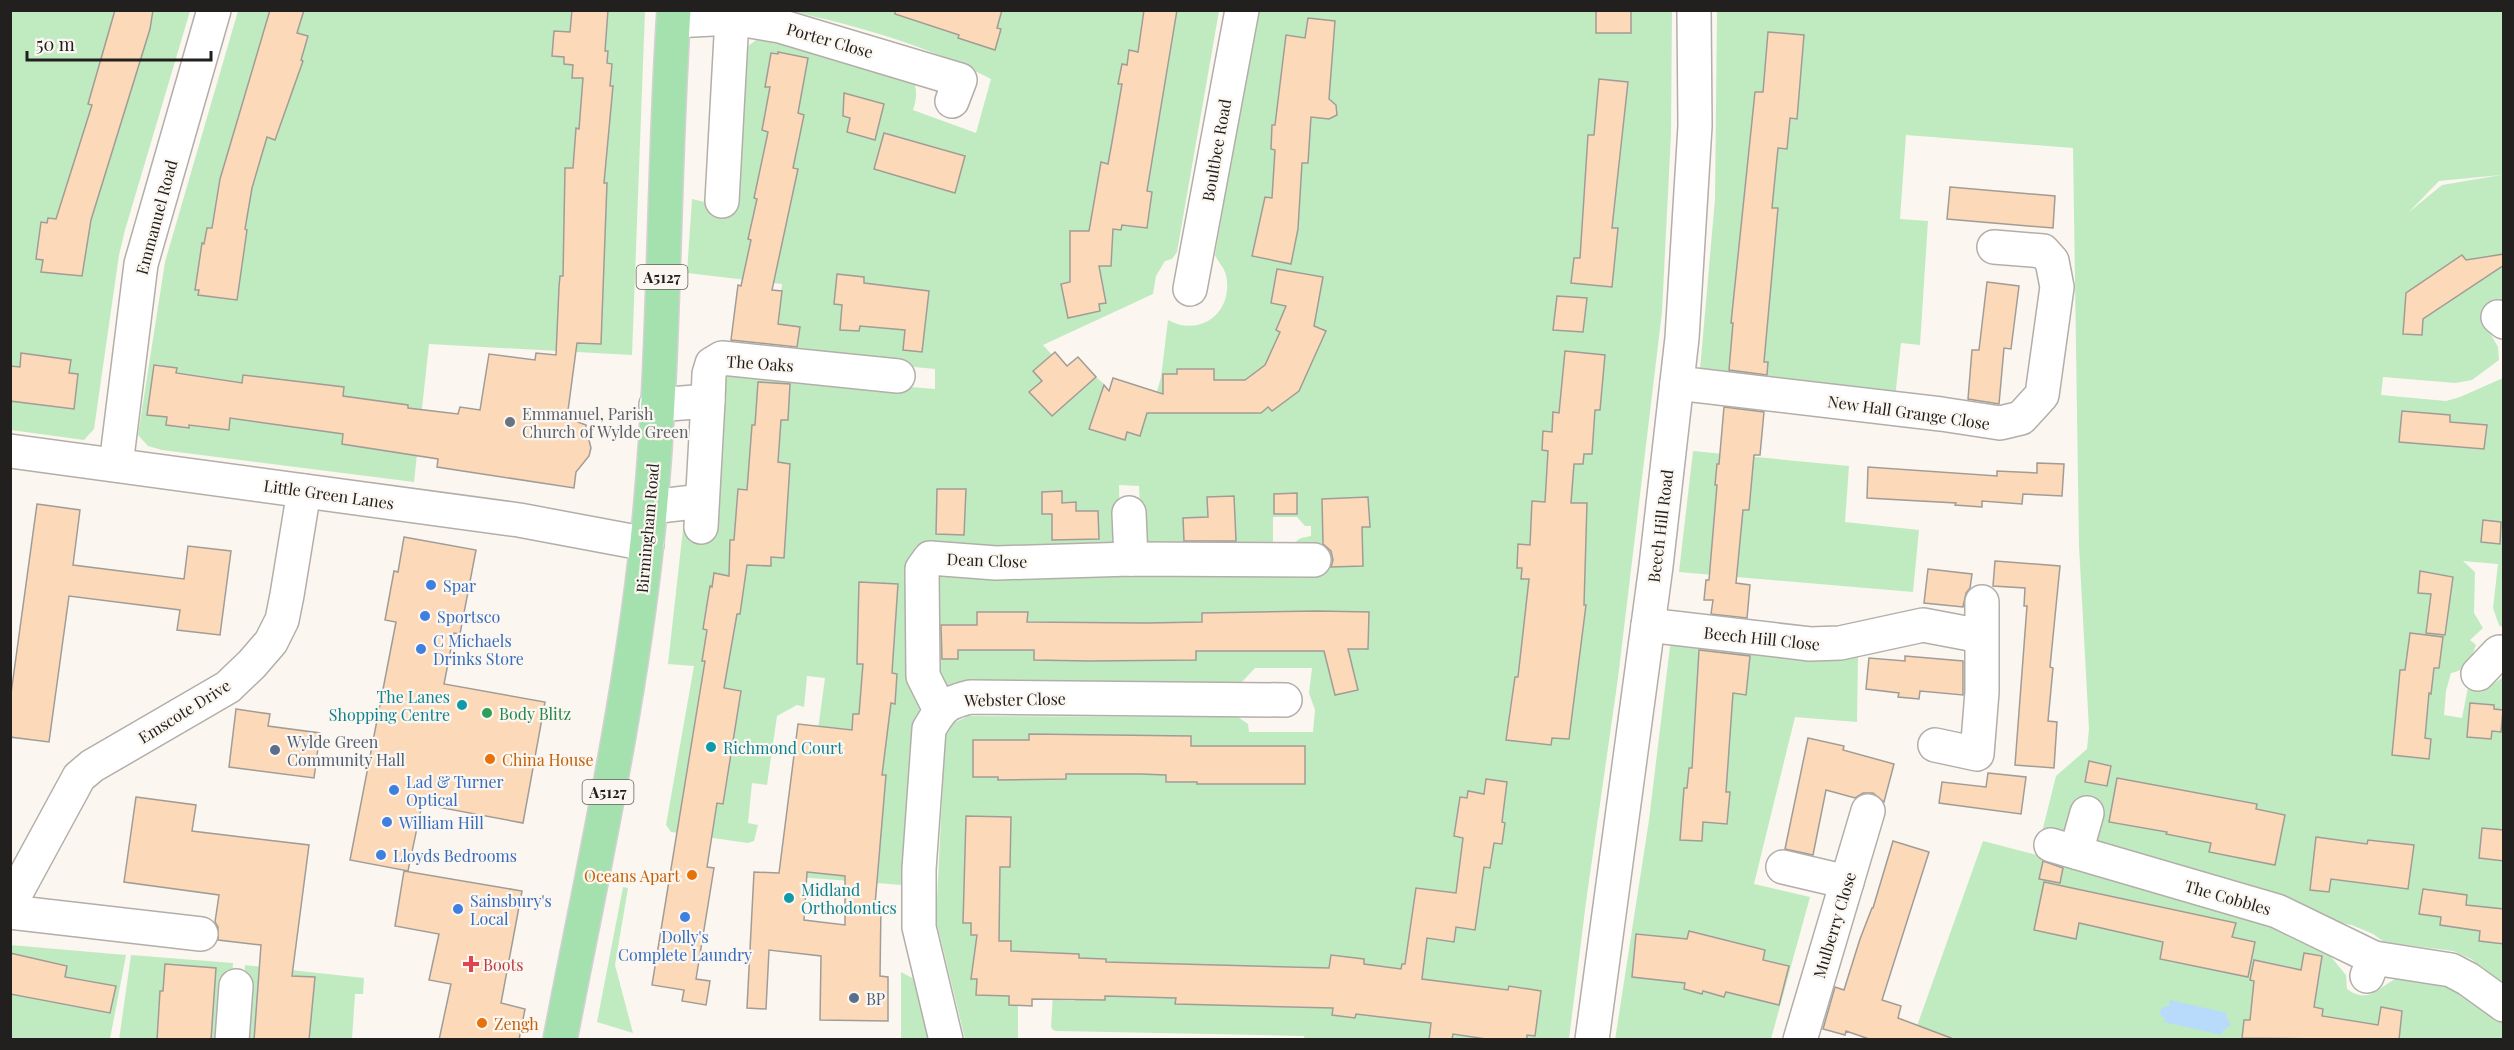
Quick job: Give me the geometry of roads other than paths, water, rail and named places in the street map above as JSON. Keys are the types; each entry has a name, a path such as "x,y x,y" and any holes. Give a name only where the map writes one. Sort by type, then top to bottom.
{"main road":[{"name":"Birmingham Road","path":"560,1040 629,685 647,544 651,507 674,16"}],"street":[{"name":"Emmanuel Road","path":"116,465 141,264 214,10"},
{"name":"Boultbee Road","path":"1190,290 1242,10"},
{"name":"Beech Hill Road","path":"1592,1040 1648,626 1682,338 1695,126 1694,10"},
{"name":"Porter Close","path":"674,16 732,18 780,26 960,80 952,101"},
{"path":"722,201 732,18"},
{"name":"New Hall Grange Close","path":"1677,383 2000,423 2021,418 2042,395 2057,287 2052,261 2043,251 1994,247"},
{"name":"The Oaks","path":"708,400 709,374 712,364 722,358 898,375"},
{"path":"651,507 702,514 708,400 656,405"},
{"name":"Little Green Lanes","path":"10,451 519,520 647,544"},
{"name":"Emscote Drive","path":"10,904 79,777 92,766 228,687 252,664 270,642 284,612 304,491"},
{"path":"1129,513 1131,559"},
{"name":"Dean Close","path":"940,710 923,676 922,569 930,558 996,563 1131,559 1314,560"},
{"path":"1935,745 1977,754 1982,692 1982,602"},
{"name":"Beech Hill Close","path":"1648,626 1810,644 1840,643 1923,626 1981,636"},
{"path":"2478,674 2499,652 2504,654"},
{"name":"Webster Close","path":"946,1040 919,927 919,869 929,729 940,710 950,702 970,697 1285,700"},
{"name":"Mulberry Close","path":"1800,1040 1868,811"},
{"name":"The Cobbles","path":"2087,813 2064,849 2277,911 2371,967 2451,970 2468,979 2504,1005"},
{"path":"1783,867 1847,882"},
{"path":"10,912 201,934"},
{"path":"232,1040 236,986"}],"water":[{"path":"2170,1000 2227,1013 2226,1018 2230,1026 2223,1030 2222,1035 2164,1022 2165,1018 2161,1016 2160,1011 2163,1007 2169,1006"}],"place":[{"name":"Emmanuel, Parish Church of Wylde Green","path":"510,422"},
{"name":"Spar","path":"431,585"},
{"name":"Sportsco","path":"425,616"},
{"name":"C Michaels Drinks Store","path":"421,649"},
{"name":"The Lanes Shopping Centre","path":"462,705"},
{"name":"Body Blitz","path":"487,713"},
{"name":"Richmond Court","path":"711,747"},
{"name":"Wylde Green Community Hall","path":"275,750"},
{"name":"China House","path":"490,759"},
{"name":"Lad & Turner Optical","path":"394,790"},
{"name":"William Hill","path":"387,822"},
{"name":"Lloyds Bedrooms","path":"381,855"},
{"name":"Oceans Apart","path":"692,875"},
{"name":"Midland Orthodontics","path":"789,898"},
{"name":"Sainsbury's Local","path":"458,909"},
{"name":"Dolly's Complete Laundry","path":"685,917"},
{"name":"Boots","path":"471,964"},
{"name":"BP","path":"854,998"},
{"name":"Zengh","path":"482,1023"}]}
